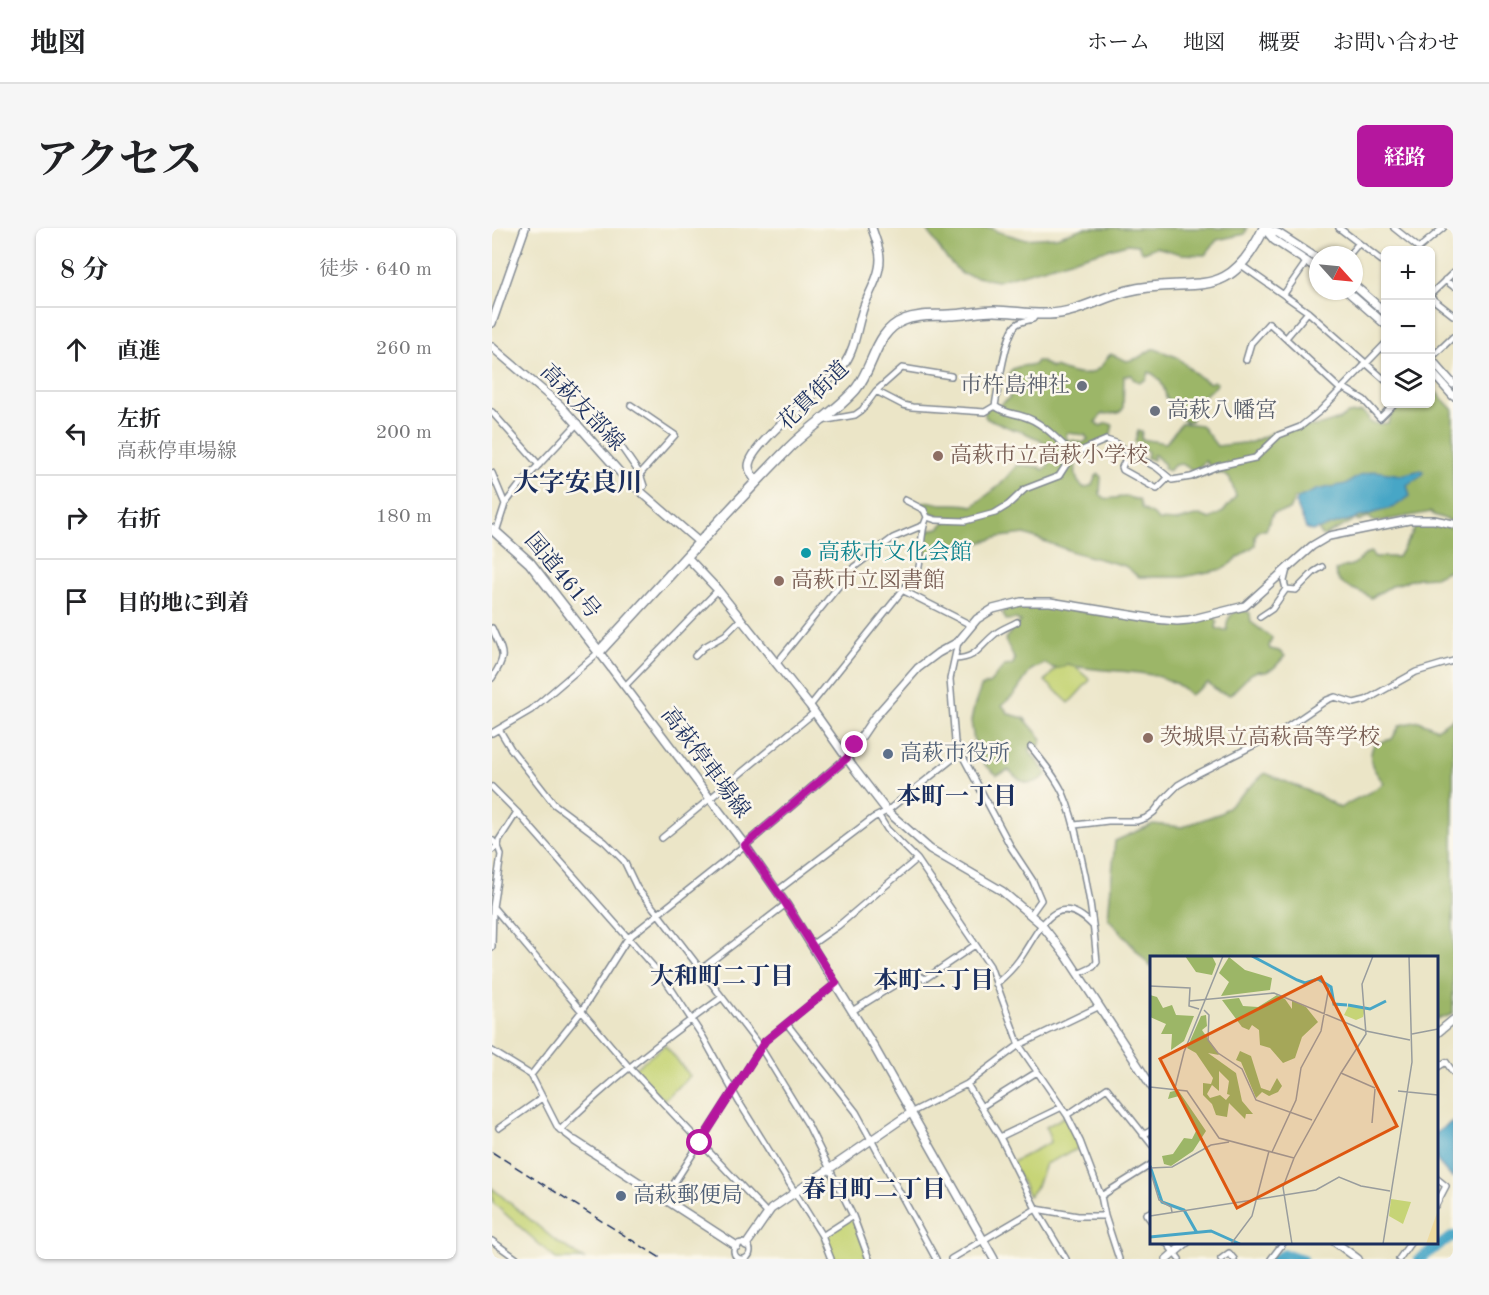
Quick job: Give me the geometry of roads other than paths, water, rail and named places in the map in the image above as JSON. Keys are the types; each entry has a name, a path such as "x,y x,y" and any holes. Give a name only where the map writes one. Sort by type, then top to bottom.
{"highway":[{"name":"花貫街道","path":"599,652 789,447 855,390 867,375 886,332 904,320 914,317 992,311 1036,314 1065,312 1125,291 1208,284 1221,279 1241,265 1254,248 1264,228"},
{"name":"国道461号","path":"494,531 530,563 599,652"}],"street":[{"path":"492,324 525,228"},
{"path":"757,482 749,465 752,456 786,419 839,370 851,352 864,306 875,282 880,260 872,228"},
{"path":"1264,228 1278,233 1309,253"},
{"path":"1264,228 1274,240 1307,261 1284,294"},
{"path":"1340,228 1381,260"},
{"path":"1394,228 1415,246"},
{"path":"1422,246 1443,228"},
{"path":"1241,265 1308,312 1381,376"},
{"path":"1435,291 1453,273"},
{"path":"1445,280 1453,286"},
{"path":"1363,293 1381,309"},
{"path":"1435,299 1453,315"},
{"path":"1357,300 1381,321"},
{"path":"1286,338 1308,312"},
{"path":"876,391 903,405 912,407 985,412 995,406 1008,342 1014,327 1020,322 1033,319 1036,314"},
{"path":"1246,360 1251,343 1269,322 1342,389 1364,400 1380,418 1390,408"},
{"path":"1435,354 1453,338"},
{"name":"高萩友部線","path":"492,347 544,390 578,423 612,464 639,491 700,543"},
{"path":"927,517 936,520 965,521 995,513 1008,505 1025,489 1059,476 1073,454 1106,440 1116,443 1129,453 1156,467 1172,480 1188,478 1218,466 1255,458 1279,435 1300,427 1342,389 1381,348"},
{"path":"1435,363 1453,384"},
{"path":"819,421 855,415 862,410 876,391 902,368 951,376"},
{"path":"1435,375 1453,396"},
{"path":"631,405 675,435 640,474"},
{"path":"995,406 1011,415 1023,416 1040,425 1073,454"},
{"path":"492,412 539,465"},
{"path":"494,531 505,504 528,474 578,423"},
{"path":"613,435 640,474 644,486 639,491"},
{"path":"1129,453 1122,466 1123,470 1135,478 1157,489 1168,478"},
{"path":"492,473 505,504"},
{"path":"662,838 813,709 904,591 918,571 927,517 924,510 905,500"},
{"path":"531,1075 581,1012 628,938 745,845 847,758 874,718 907,679 928,660 958,642 971,625 984,614 993,609 1021,602 1036,601 1085,606 1167,620 1189,620 1245,606 1312,546 1329,536 1409,520 1434,520 1453,524"},
{"path":"776,664 854,567 893,538 924,525"},
{"path":"687,557 718,590 813,709 887,811 930,849 1002,891 1041,924 1078,974 1150,1084"},
{"path":"1286,589 1296,590 1322,567"},
{"path":"1260,617 1272,609 1286,589 1284,581 1287,569"},
{"path":"625,686 718,590"},
{"path":"904,591 971,625"},
{"path":"695,656 704,647 725,635 741,619"},
{"path":"955,659 973,656 996,633 1017,622"},
{"path":"492,628 503,654 503,660 492,678"},
{"path":"958,642 950,679 953,733 960,753 1012,849 1039,892 1041,900 1031,914"},
{"path":"492,734 531,710 599,652"},
{"name":"高萩停車場線","path":"599,652 745,845 786,904 836,983 912,1112 994,1259"},
{"path":"1075,825 1108,821 1137,821 1146,818 1178,785 1280,732 1327,700 1335,697 1354,703 1366,700 1416,672 1453,661"},
{"path":"499,729 554,804 605,842 624,861 637,888 761,1048 798,1106 830,1168 853,1216 869,1259"},
{"path":"1031,747 1052,774 1063,794 1075,825 1094,928 1097,962 1093,967 1078,974"},
{"path":"777,891 873,818 887,811 960,753"},
{"path":"492,787 517,812 666,981 822,1236 831,1259"},
{"path":"492,850 498,846 499,840 517,812"},
{"path":"879,816 887,829 916,859 990,966 1019,1045 1060,1108 1067,1115 1080,1141 1101,1196 1119,1259"},
{"path":"492,840 498,846 501,855 493,907 492,947"},
{"path":"811,945 838,926 916,859"},
{"path":"700,970 786,904"},
{"path":"493,907 629,1067 767,1213"},
{"path":"996,984 1019,960 1041,924 1049,917 1060,912 1072,912 1085,918 1094,928"},
{"path":"852,1011 914,973 925,979 975,945"},
{"path":"664,1200 765,1041 836,983"},
{"path":"560,1130 594,1096 629,1067 721,998"},
{"path":"746,1245 767,1213 912,1112 967,1084 1019,1045 1098,1006"},
{"path":"1438,1033 1453,1020"},
{"path":"787,1023 851,1104 936,1259"},
{"path":"492,1051 531,1075 560,1130 737,1246 746,1245 750,1249 749,1254 743,1259 736,1255 737,1246"},
{"path":"1438,1067 1446,1062 1453,1072"},
{"path":"981,1107 1037,1072"},
{"path":"967,1084 1000,1137 1036,1209 1066,1259"},
{"path":"1067,1115 1107,1088 1150,1143"},
{"path":"499,1128 542,1098"},
{"path":"1000,1137 1060,1108"},
{"path":"1143,1135 1150,1131"},
{"path":"1101,1196 1150,1165"},
{"path":"1438,1179 1446,1186 1438,1203"},
{"path":"951,1259 1036,1209 1078,1216 1105,1216"},
{"path":"822,1236 853,1216"},
{"path":"492,1241 517,1259"},
{"path":"1167,1259 1177,1256 1168,1244"},
{"path":"1271,1259 1282,1244"},
{"path":"1338,1244 1358,1259"},
{"path":"1399,1259 1408,1244"},
{"path":"1221,1259 1229,1253 1234,1259"}],"water":[{"path":"1421,470 1423,474 1407,485 1410,496 1394,507 1312,531 1306,528 1296,503 1298,498 1316,490 1346,484 1361,475 1375,471 1401,475"},
{"path":"1453,1121 1452,1178 1438,1162 1438,1132"}],"waterway":[{"path":"1419,1259 1453,1236"},
{"path":"1274,1259 1285,1254 1303,1259"}],"railway":[{"path":"492,1152 662,1259"}],"place":[{"name":"市杵島神社","path":"1082,386"},
{"name":"高萩八幡宮","path":"1155,411"},
{"name":"高萩市立高萩小学校","path":"938,456"},
{"name":"高萩市文化会館","path":"806,553"},
{"name":"高萩市立図書館","path":"779,581"},
{"name":"茨城県立高萩高等学校","path":"1148,738"},
{"name":"高萩市役所","path":"888,754"},
{"name":"高萩郵便局","path":"621,1196"}],"district":[{"name":"大字安良川","path":"578,484"},
{"name":"本町一丁目","path":"957,798"},
{"name":"大和町二丁目","path":"722,978"},
{"name":"本町二丁目","path":"934,982"},
{"name":"春日町二丁目","path":"874,1191"}]}
